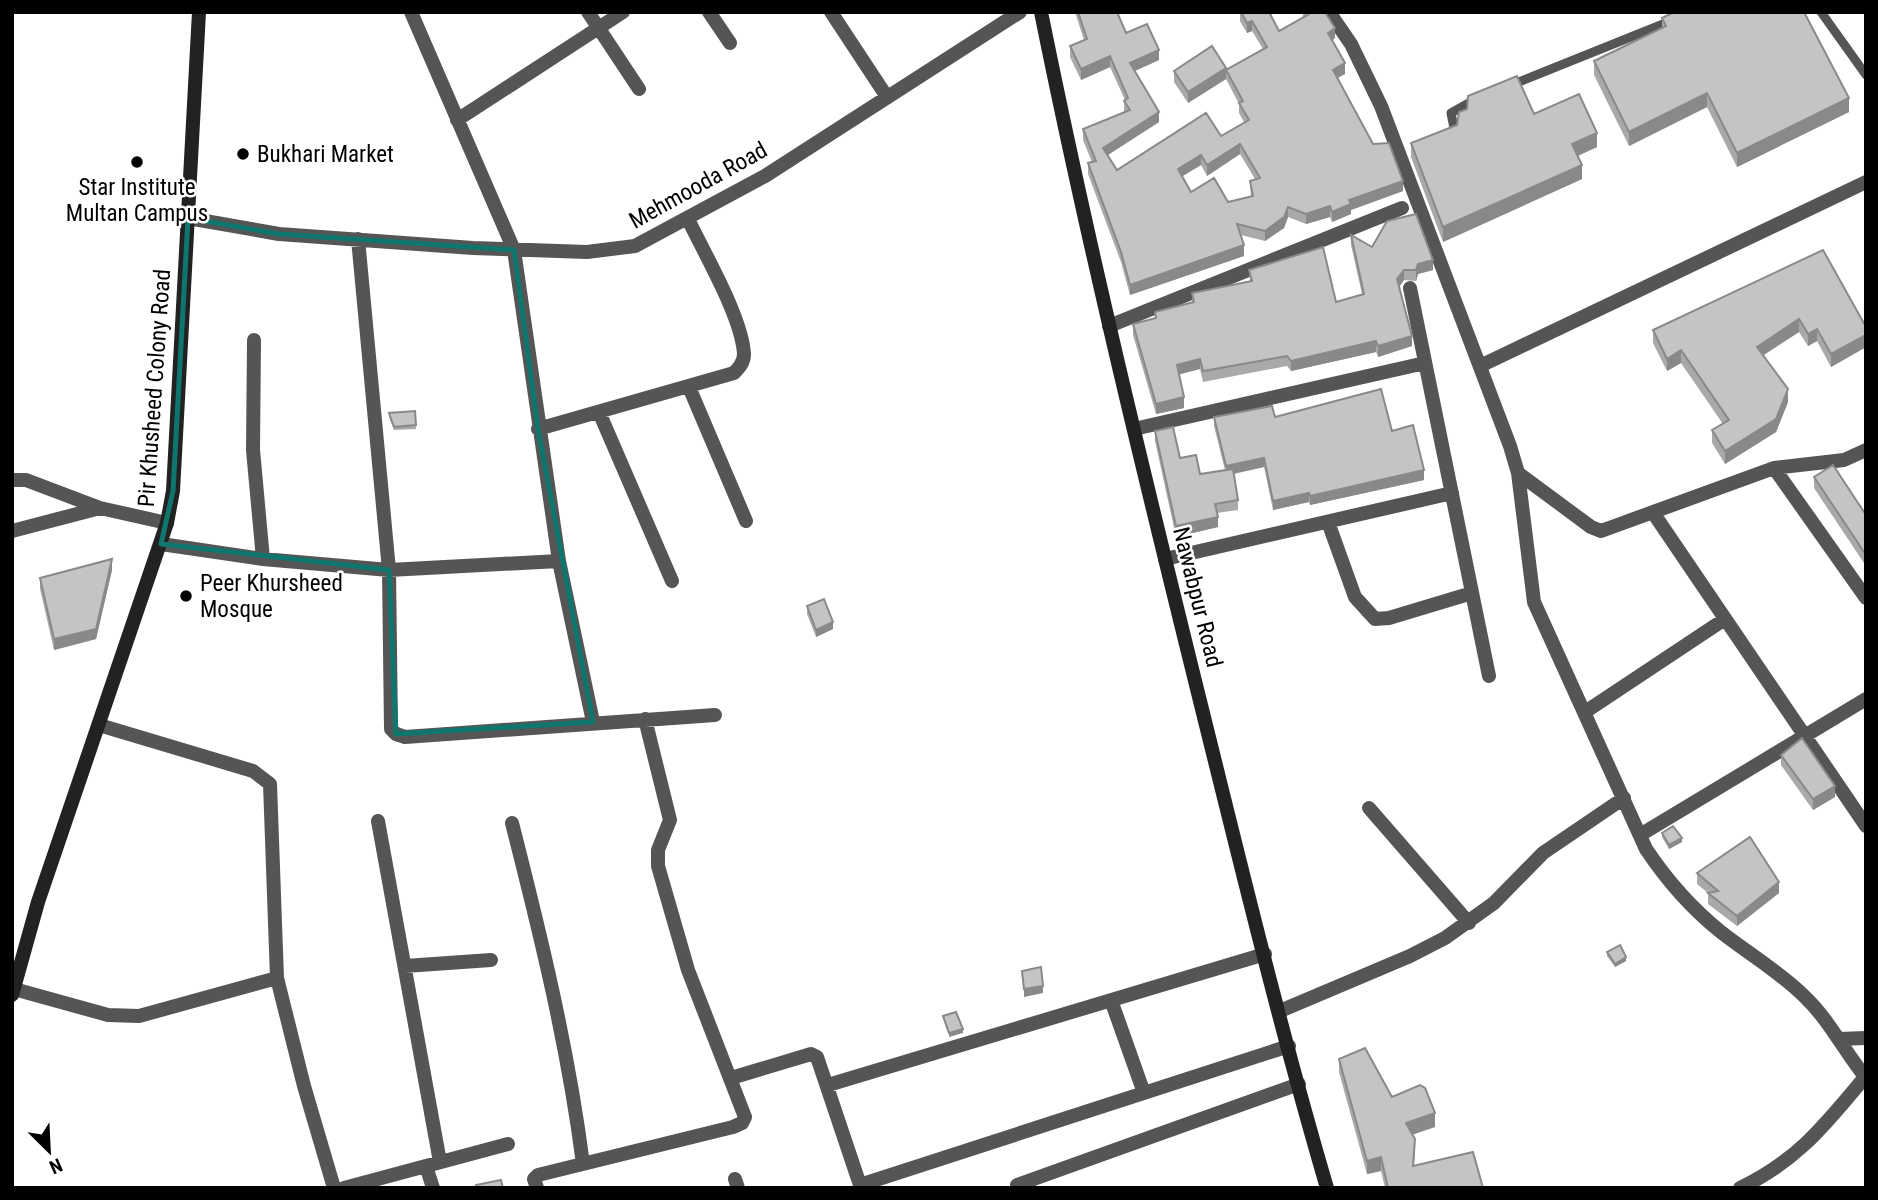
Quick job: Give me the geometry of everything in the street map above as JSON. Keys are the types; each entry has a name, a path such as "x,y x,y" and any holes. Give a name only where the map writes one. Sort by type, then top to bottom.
{"street":[{"name":"Pir Khusheed Colony Road","path":"13,992 38,902 167,523 173,491 199,12"},
{"path":"411,12 514,250 559,561 593,722"},
{"path":"588,12 639,89"},
{"path":"457,120 623,12"},
{"path":"709,12 730,43"},
{"path":"831,12 887,97"},
{"name":"Mehmooda Road","path":"188,218 279,234 514,250 587,252 635,246 765,176 1020,12"},
{"name":"Nawabpur Road","path":"1041,12 1078,195 1165,559 1327,1188"},
{"path":"1329,12 1369,78 1404,154 1518,473 1534,602 1640,835 1670,884 1723,933 1768,965 1804,996 1829,1022 1865,1077 1810,1143 1774,1171 1740,1188"},
{"path":"1480,366 1866,182"},
{"path":"1109,326 1402,208"},
{"path":"538,429 734,373 744,357 727,301 688,219"},
{"path":"358,239 389,570 391,729 405,737 715,715"},
{"path":"1410,288 1489,676"},
{"path":"254,340 253,450 263,559"},
{"path":"1134,429 1425,363"},
{"path":"689,387 746,521"},
{"path":"599,412 671,582"},
{"path":"1518,473 1591,527 1601,531 1654,514 1774,468 1844,460 1866,450"},
{"path":"1774,468 1866,598"},
{"path":"12,480 26,480 100,508 167,523"},
{"path":"1165,559 1452,493"},
{"path":"12,531 100,508"},
{"path":"1654,514 1866,826"},
{"path":"1328,522 1355,597 1375,618 1389,618 1472,593"},
{"path":"161,544 263,559 389,570 559,561"},
{"path":"1585,712 1725,619"},
{"path":"1640,835 1866,699"},
{"path":"537,1188 534,1179 538,1175 742,1123 745,1117 688,970 659,866 658,850 670,820 645,719"},
{"path":"99,725 253,771 270,783 277,978 304,1086 334,1188"},
{"path":"1280,1011 1410,956 1469,923 1494,903 1543,853 1624,798"},
{"path":"1369,808 1469,923"},
{"path":"378,821 405,966 433,1164 433,1188"},
{"path":"512,824 556,993 572,1079 583,1164"},
{"path":"828,1085 1265,954"},
{"path":"405,966 491,961"},
{"path":"13,992 108,1015 139,1016 277,978"},
{"path":"1111,1000 1144,1093"},
{"path":"1839,1039 1866,1038"},
{"path":"731,1078 811,1054 821,1063 861,1186 1289,1046"},
{"path":"1017,1185 1299,1084"},
{"path":"344,1188 509,1144"}],"lane":[{"path":"1494,92 1693,12"},
{"path":"1821,12 1866,75"},
{"path":"1440,140 1453,134 1451,113 1457,107 1482,97"}],"highlighted area":[{"path":"188,218 279,234 514,250 538,429 593,722 396,734 389,570 161,544 173,491"}],"building":[{"path":"1078,12 1117,12 1126,33 1147,24 1159,50 1130,63 1159,112 1103,148 1117,170 1206,113 1221,136 1249,120 1239,103 1243,101 1226,70 1267,47 1252,21 1247,23 1241,12 1269,12 1279,31 1309,14 1308,12 1325,12 1335,28 1328,33 1345,63 1333,70 1373,144 1389,143 1403,181 1349,200 1351,204 1332,212 1330,206 1306,214 1288,207 1284,217 1265,231 1237,224 1244,245 1130,285 1121,252 1088,163 1096,161 1083,129 1130,110 1124,101 1128,98 1110,56 1081,69 1070,46 1087,39","holes":["1240,144 1260,178 1250,181 1253,196 1228,202 1214,178 1191,192 1178,169 1201,155 1207,165"]},
{"path":"1674,12 1804,12 1849,98 1737,153 1707,93 1629,132 1594,61 1666,26 1662,18"},
{"path":"1212,46 1226,68 1188,92 1174,71"},
{"path":"1517,76 1534,114 1579,94 1597,133 1572,144 1582,165 1443,227 1411,143 1457,125 1459,112 1467,109 1468,96"},
{"path":"1416,214 1433,260 1418,264 1416,270 1404,270 1397,279 1412,336 1378,346 1376,341 1291,361 1287,356 1203,371 1200,359 1177,365 1184,397 1156,404 1133,324 1156,318 1155,312 1194,302 1192,293 1252,281 1249,270 1323,247 1336,302 1364,294 1351,235 1372,247 1387,221"},
{"path":"1823,250 1866,327 1866,335 1831,354 1817,329 1808,334 1799,319 1757,347 1788,389 1776,419 1725,451 1712,430 1729,420 1681,350 1667,359 1653,330"},
{"path":"1381,389 1392,431 1413,425 1424,470 1310,496 1309,493 1273,501 1264,458 1226,466 1214,417 1272,406 1275,417"},
{"path":"415,411 416,425 394,427 389,413"},
{"path":"1173,427 1180,458 1196,455 1200,474 1233,469 1238,500 1215,504 1218,517 1176,526 1155,431"},
{"path":"1833,465 1866,515 1866,555 1814,477"},
{"path":"112,559 96,629 54,639 40,578"},
{"path":"824,599 833,622 816,630 807,606"},
{"path":"1802,738 1835,786 1813,799 1781,755"},
{"path":"1673,826 1682,838 1669,845 1662,833"},
{"path":"1750,837 1779,882 1737,916 1708,893 1718,891 1697,873"},
{"path":"1620,945 1626,957 1615,964 1607,952"},
{"path":"1041,967 1043,986 1024,989 1022,971"},
{"path":"956,1012 963,1029 949,1033 943,1016"},
{"path":"1365,1048 1392,1097 1420,1085 1425,1088 1435,1113 1406,1123 1415,1139 1413,1166 1473,1152 1483,1188 1388,1188 1381,1157 1367,1161 1339,1059"},
{"path":"501,1180 503,1188 476,1188 476,1185"}],"place":[{"name":"Bukhari Market","path":"243,154"},
{"name":"Star Institute Multan Campus","path":"137,162"},
{"name":"Peer Khursheed Mosque","path":"186,596"}]}
